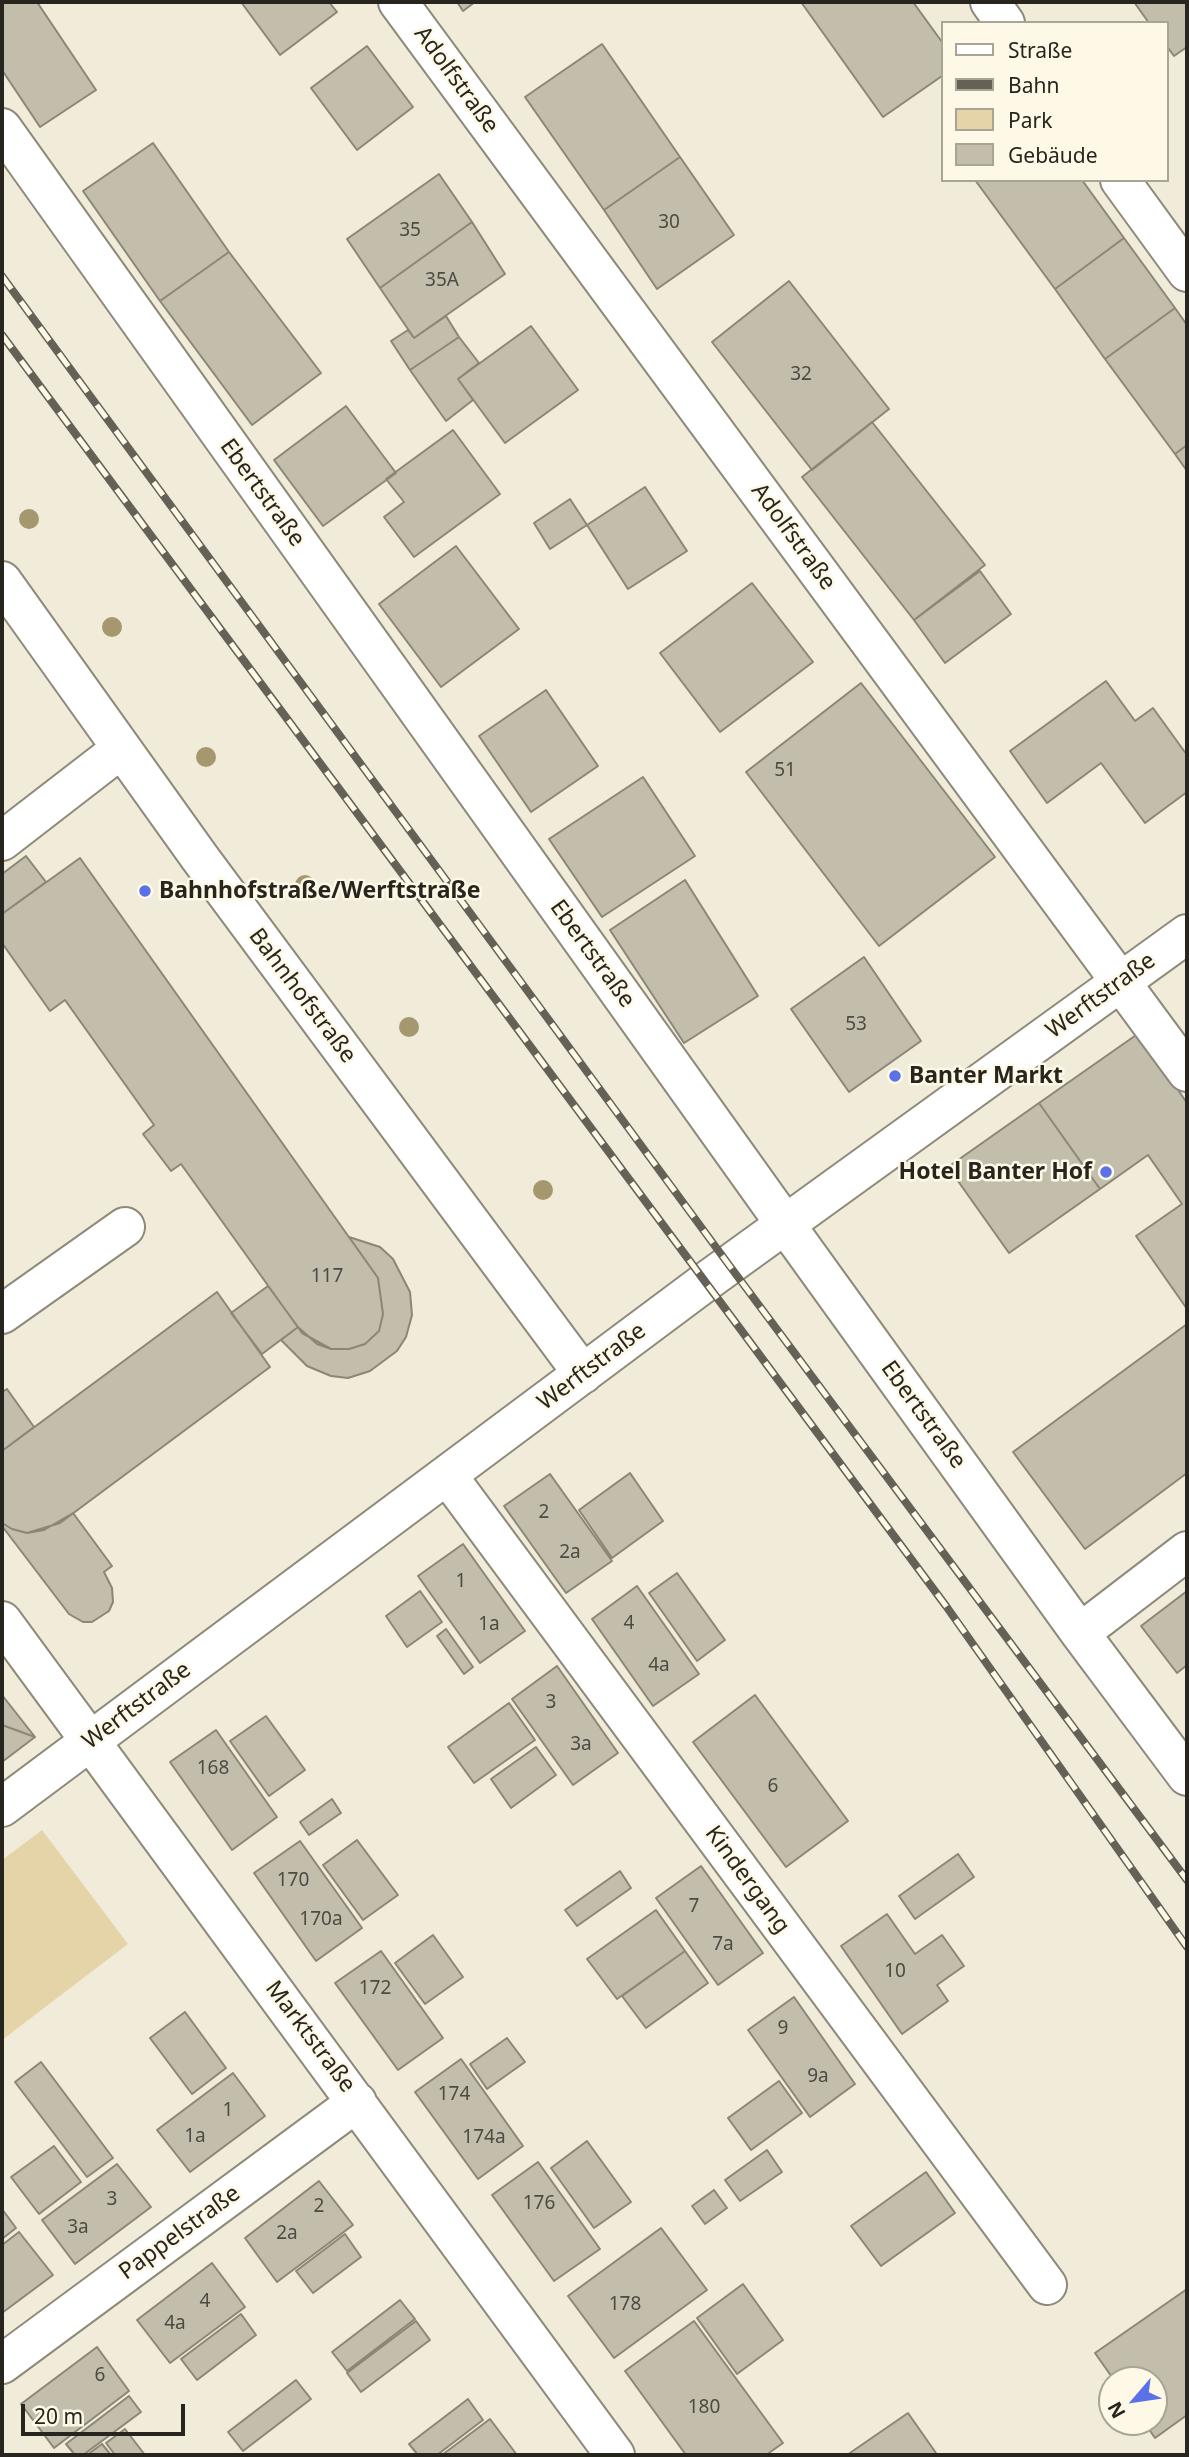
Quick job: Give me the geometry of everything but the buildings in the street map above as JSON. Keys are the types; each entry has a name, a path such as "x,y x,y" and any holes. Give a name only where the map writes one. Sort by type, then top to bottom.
{"street":[{"name":"Adolfstraße","path":"398,2 1187,1072"},
{"path":"990,2 1004,21"},
{"name":"Ebertstraße","path":"2,128 785,1224 1080,1633 1187,1776"},
{"path":"1121,182 1187,272"},
{"name":"Bahnhofstraße","path":"2,581 121,749 583,1374"},
{"path":"2,841 121,749"},
{"name":"Werftstraße","path":"2,1807 785,1224 1187,934"},
{"path":"2,1314 125,1227"},
{"name":"Kindergang","path":"447,1475 1046,2285"},
{"path":"1080,1633 1187,1551"},
{"name":"Marktstraße","path":"2,1621 615,2455"},
{"name":"Pappelstraße","path":"2,2364 357,2102"}],"green space":[{"path":"42,1830 128,1944 2,2040 2,1860"}],"railway":[{"path":"2,276 729,1265 1187,1880"},
{"path":"2,335 946,1606 1187,1947"}],"place":[{"name":"Bahnhofstraße/Werftstraße","path":"145,891"},
{"name":"Banter Markt","path":"895,1076"},
{"name":"Hotel Banter Hof","path":"1106,1172"}]}
